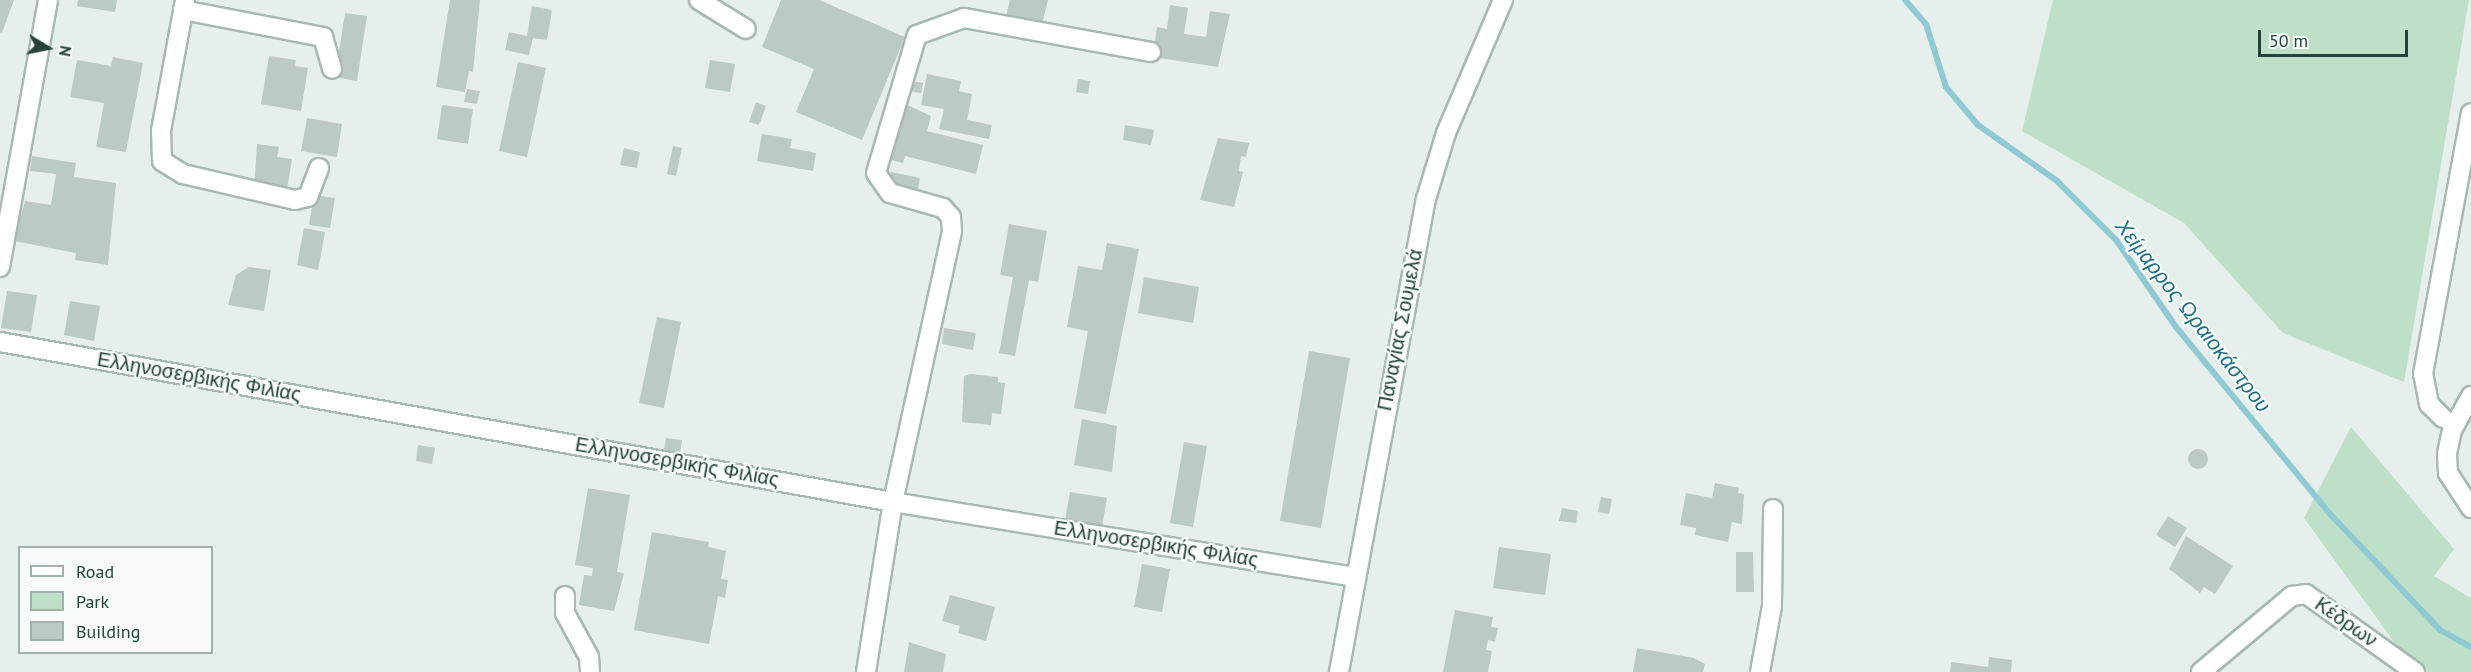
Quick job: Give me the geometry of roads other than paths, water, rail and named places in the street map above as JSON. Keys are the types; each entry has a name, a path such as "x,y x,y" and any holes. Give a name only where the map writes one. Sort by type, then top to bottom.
{"street":[{"path":"0,267 48,0"},
{"path":"699,0 746,29"},
{"name":"Παναγίας Σουμελά","path":"1339,672 1426,199 1446,133 1503,0"},
{"path":"319,168 308,196 295,200 183,174 162,160 161,131 184,5 323,37 332,69"},
{"path":"866,672 893,502 952,231 951,217 943,208 890,193 876,173 917,35 964,18 1151,52"},
{"path":"2443,418 2425,395 2423,374 2471,113"},
{"name":"Ελληνοσερβικής Φιλίας","path":"0,342 893,502 1355,577"},
{"path":"2471,396 2452,430 2448,473 2471,508"},
{"path":"1760,672 1772,606 1773,509"},
{"name":"Κέδρων","path":"2200,672 2292,596 2306,594 2415,672"},
{"path":"565,596 565,613 589,657 590,672"}],"waterway":[{"name":"Χείμαρρος Ωραιοκάστρου","path":"1905,0 1926,24 1946,87 1978,125 2057,181 2116,240 2176,327 2332,516 2440,630 2471,647"}]}
